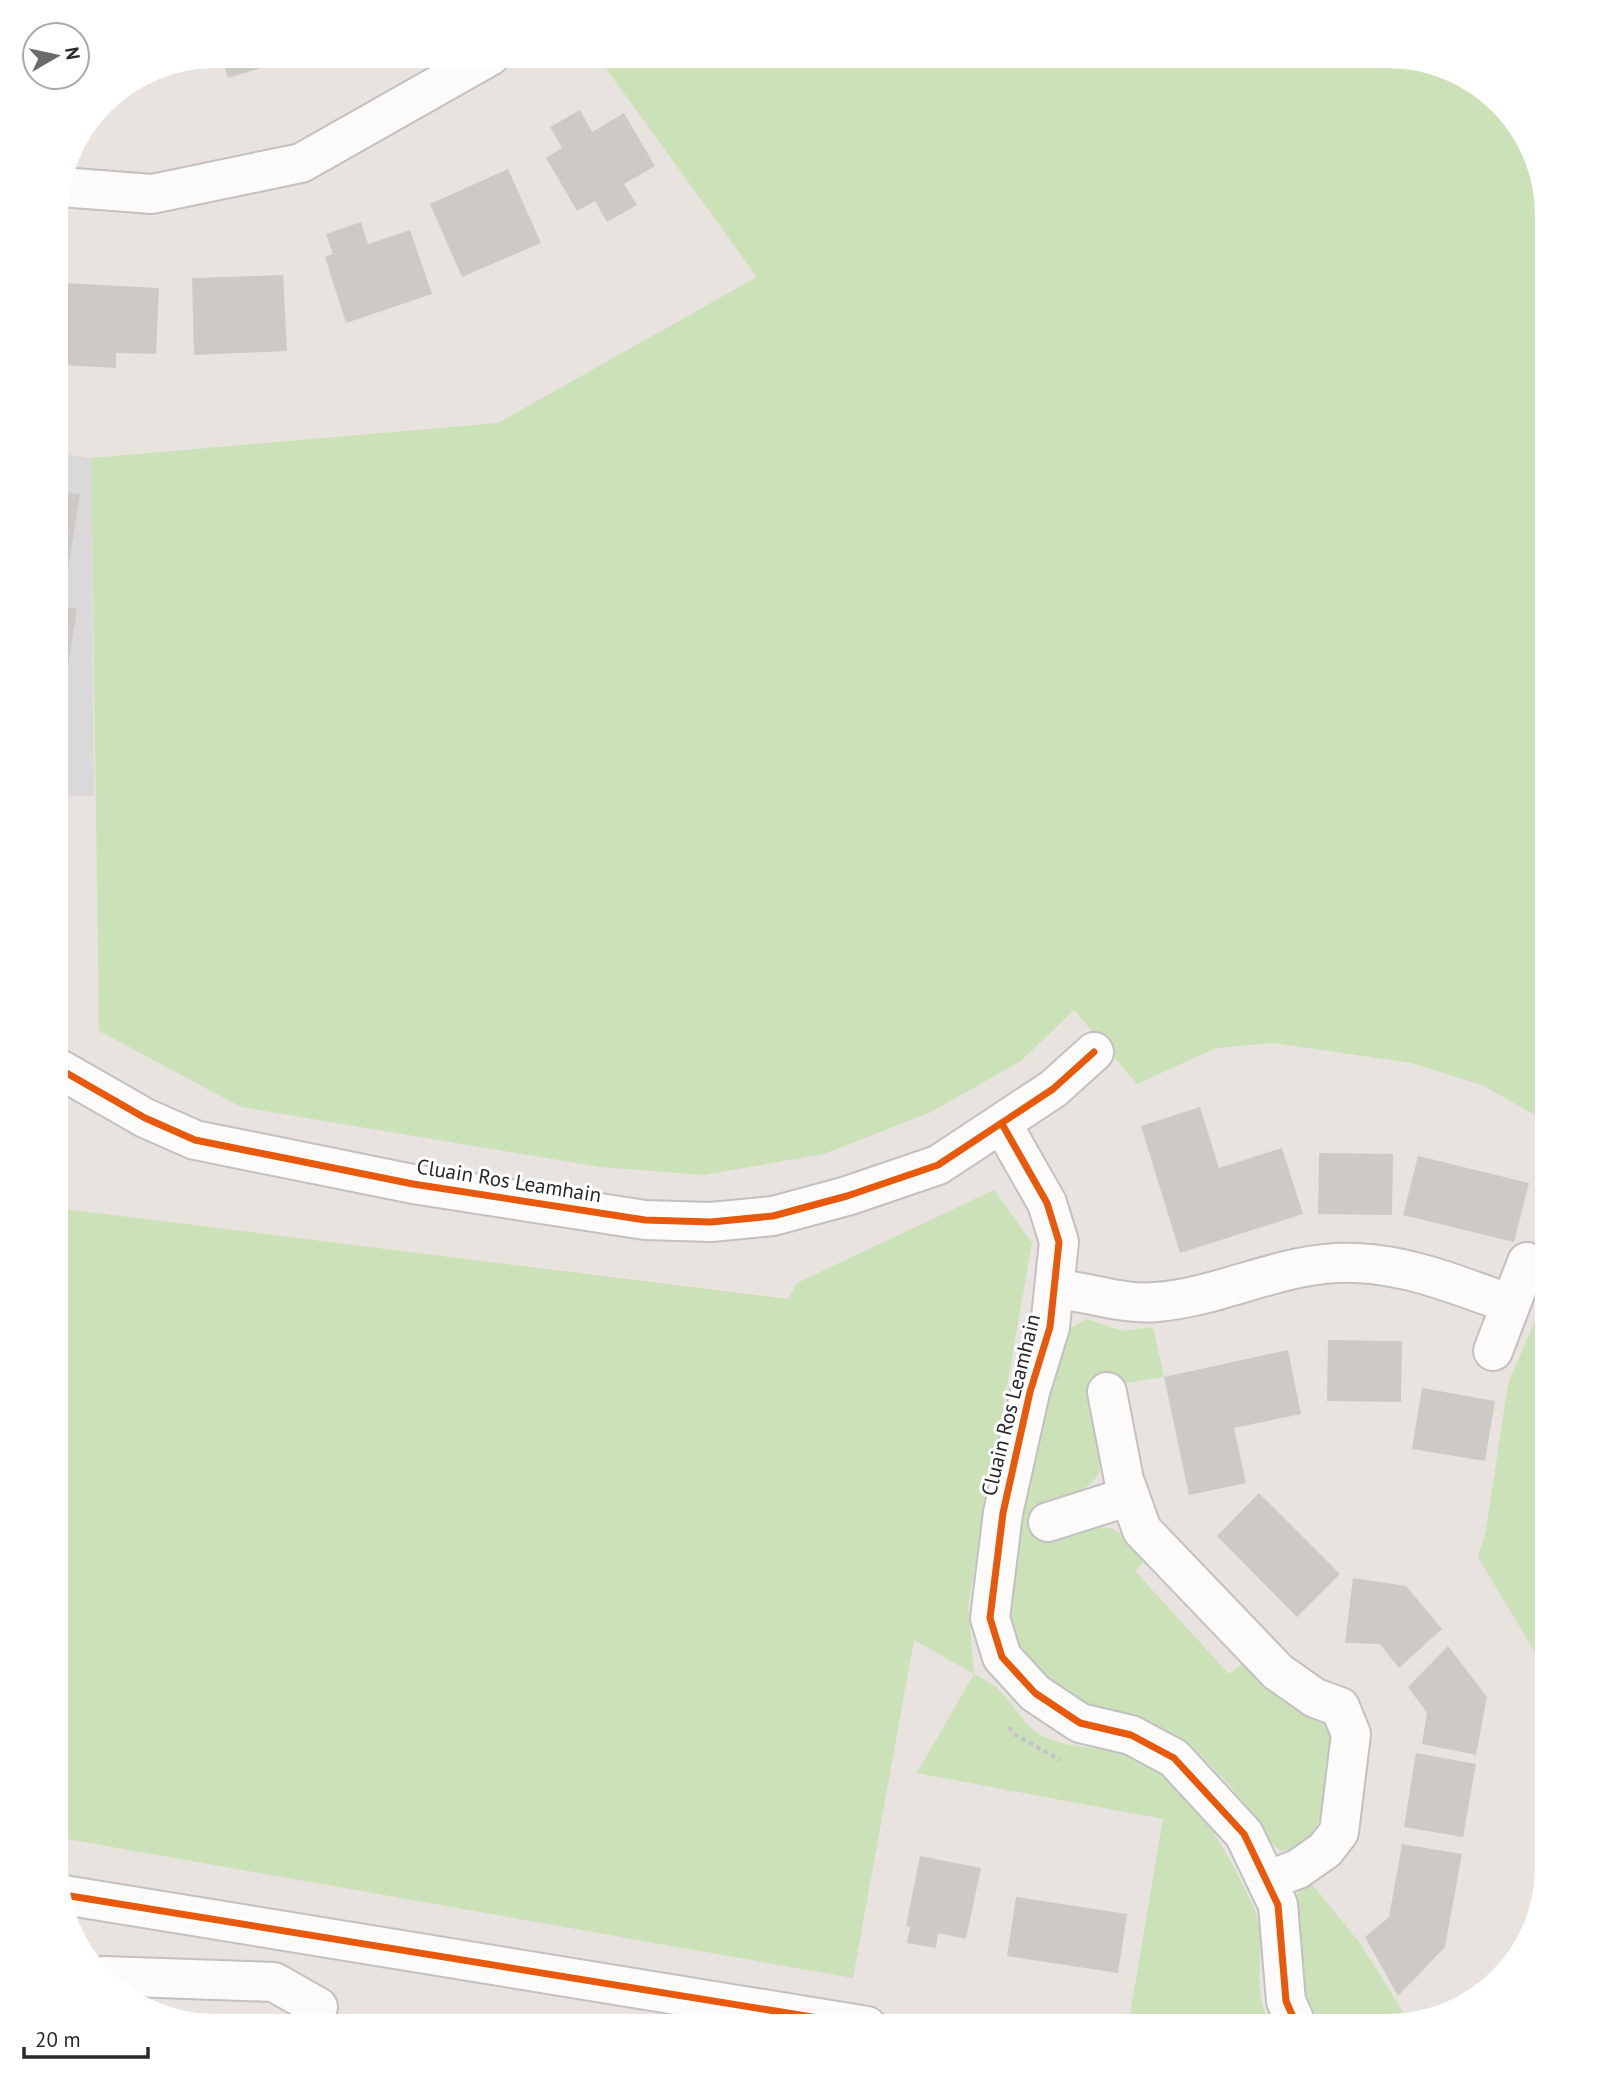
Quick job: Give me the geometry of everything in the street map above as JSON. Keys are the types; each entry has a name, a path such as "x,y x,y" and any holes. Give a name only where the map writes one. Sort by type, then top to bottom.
{"street":[{"path":"71,188 152,194 301,163 469,68"},
{"name":"Cluain Ros Leamhain","path":"68,1074 145,1118 195,1140 413,1184 645,1220 711,1222 773,1216 847,1196 938,1165 1053,1089 1094,1052"},
{"name":"Cluain Ros Leamhain","path":"1002,1125 1047,1203 1059,1242 1050,1327 1030,1392 1003,1513 990,1618 1002,1657 1035,1693 1080,1723 1131,1735 1174,1758 1244,1834 1269,1881 1280,1917 1286,2001 1304,2014"},
{"name":"Cluain Ros Leamhain","path":"1056,1289 1130,1302 1158,1302 1293,1269 1354,1262 1410,1270 1510,1304"},
{"path":"1493,1351 1527,1262"},
{"path":"1107,1392 1124,1480 1142,1530 1279,1672 1315,1698 1340,1707 1351,1734 1339,1832 1325,1850 1298,1869 1269,1881"},
{"path":"1048,1522 1130,1496"},
{"path":"71,1896 793,2014"},
{"path":"118,1976 274,1982 318,2007"}],"path":[{"path":"1007,1725 1014,1734 1042,1752 1065,1761"}],"shaded area":[{"path":"69,455 91,458 94,796 69,796"}],"green space":[{"path":"606,68 1398,69 1417,71 1453,83 1492,111 1520,150 1532,186 1535,215 1535,1115 1484,1086 1412,1063 1273,1043 1216,1048 1137,1084 1074,1010 1021,1061 931,1112 824,1154 704,1175 600,1167 241,1107 99,1031 91,458 498,423 757,277"},
{"path":"994,1190 1032,1243 968,1607 974,1674 914,1640 853,1978 68,1839 68,1210 788,1299 797,1283"},
{"path":"1087,1319 1122,1331 1153,1327 1164,1377 1088,1389 1099,1434 1102,1464 1097,1476 1086,1487 1043,1509 1053,1541 1095,1528 1114,1530 1124,1536 1148,1558 1135,1571 1229,1674 1244,1662 1287,1704 1330,1725 1332,1754 1328,1788 1313,1837 1306,1849 1280,1851 1266,1837 1234,1790 1192,1746 1139,1716 1095,1711 1053,1690 1023,1657 1005,1599 1014,1527 1065,1331"},
{"path":"1535,1320 1535,1652 1478,1557 1486,1530 1508,1384"},
{"path":"974,1674 998,1689 1040,1735 1071,1745 1123,1753 1145,1762 1185,1795 1202,1817 1232,1864 1254,1908 1260,1937 1261,1997 1266,2014 1130,2014 1163,1819 917,1773"},
{"path":"1311,1883 1360,1943 1403,2012 1314,2014 1303,2003 1299,1979 1302,1948 1294,1924 1293,1897"}],"building":[{"path":"225,68 261,68 228,78"},
{"path":"580,110 592,132 624,113 655,166 624,184 637,205 607,222 595,201 577,211 546,158 562,148 550,127"},
{"path":"508,169 541,243 462,277 430,204"},
{"path":"361,222 368,244 410,230 432,294 346,323 325,257 333,254 326,234"},
{"path":"283,275 287,351 194,355 192,278"},
{"path":"69,283 159,288 156,354 116,353 116,368 69,365"},
{"path":"69,493 80,494 69,564"},
{"path":"69,607 77,609 69,661"},
{"path":"1200,1107 1219,1168 1282,1148 1303,1214 1180,1253 1141,1126"},
{"path":"1319,1153 1393,1154 1392,1215 1318,1214"},
{"path":"1418,1156 1529,1183 1514,1242 1403,1215"},
{"path":"1328,1340 1402,1341 1401,1402 1327,1401"},
{"path":"1288,1350 1301,1414 1234,1428 1246,1483 1189,1495 1164,1377"},
{"path":"1422,1388 1495,1401 1485,1461 1412,1449"},
{"path":"1259,1493 1340,1574 1297,1617 1217,1536"},
{"path":"1353,1578 1406,1586 1442,1629 1399,1668 1380,1644 1345,1643"},
{"path":"1448,1646 1487,1697 1476,1755 1422,1744 1427,1713 1408,1687"},
{"path":"1416,1753 1476,1764 1463,1837 1404,1827"},
{"path":"1402,1844 1462,1854 1445,1947 1398,1996 1365,1937 1389,1917"},
{"path":"920,1856 981,1868 966,1939 938,1933 936,1948 907,1943 910,1927 906,1926"},
{"path":"1016,1897 1127,1914 1118,1973 1007,1956"}],"cycle path":[{"path":"68,1074 145,1118 195,1140 413,1184 645,1220 711,1222 773,1216 847,1196 938,1165 1053,1089 1094,1052"},
{"path":"1002,1124 1047,1203 1059,1242 1050,1327 1030,1392 1003,1513 990,1618 1002,1657 1035,1693 1080,1723 1131,1735 1174,1758 1244,1834 1278,1905 1286,2001 1292,2014"},
{"path":"71,1896 793,2014"}]}
